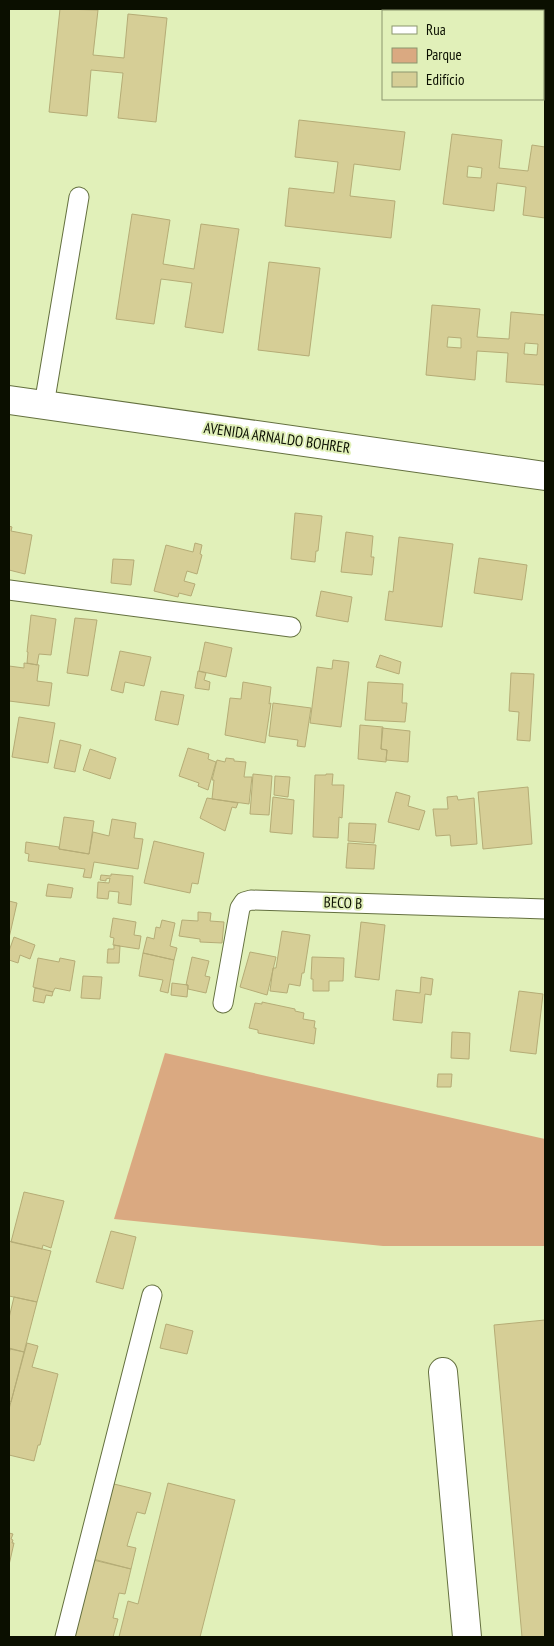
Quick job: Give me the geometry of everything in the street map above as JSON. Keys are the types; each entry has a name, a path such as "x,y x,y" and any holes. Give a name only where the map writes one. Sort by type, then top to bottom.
{"street":[{"name":"AVENIDA ARNALDO BOHRER","path":"9,400 545,476"},
{"path":"443,1372 467,1637"}],"lane":[{"path":"44,405 79,197"},
{"path":"9,590 291,627"},
{"name":"BECO B","path":"223,1003 240,908 244,902 251,900 545,909"},
{"path":"65,1637 152,1295"}],"green space":[{"path":"165,1053 545,1139 545,1246 383,1246 114,1219"}],"building":[{"path":"60,9 98,10 93,55 124,58 128,14 167,18 156,122 118,118 123,73 91,70 87,116 49,112"},
{"path":"545,9 545,22 544,10 500,10"},
{"path":"299,120 405,132 400,170 354,164 350,196 395,201 391,238 285,226 289,188 334,193 338,162 295,157"},
{"path":"452,134 502,140 499,168 528,171 532,145 545,147 545,218 523,215 526,187 497,183 494,211 443,204","holes":["468,166 482,168 481,178 467,177"]},
{"path":"132,214 170,220 163,264 194,269 201,224 239,229 223,333 185,327 192,283 161,279 154,324 116,319"},
{"path":"269,262 320,268 309,356 258,350"},
{"path":"432,305 480,309 477,337 509,339 511,312 545,315 545,385 506,382 508,353 477,351 475,380 426,375","holes":["448,337 461,338 461,348 447,347","525,343 538,344 537,355 524,354"]},
{"path":"295,513 322,516 315,562 291,559"},
{"path":"9,526 12,527 11,531 32,535 25,574 9,570"},
{"path":"346,532 373,536 371,557 374,557 372,575 341,572"},
{"path":"399,537 453,544 442,627 385,620 389,591 393,592"},
{"path":"195,543 202,545 200,554 202,555 197,574 187,571 184,581 195,584 191,596 179,593 178,597 154,591 166,545 193,552"},
{"path":"479,558 527,565 522,600 474,593"},
{"path":"113,559 134,560 131,585 111,583"},
{"path":"321,591 352,597 348,622 316,616"},
{"path":"31,615 56,619 51,655 39,654 37,665 27,663"},
{"path":"75,618 97,620 88,676 67,673"},
{"path":"205,642 232,648 226,677 199,671"},
{"path":"120,651 151,657 144,686 125,682 123,693 111,690"},
{"path":"380,655 401,662 399,674 376,667"},
{"path":"333,660 349,662 341,727 310,723 317,667 332,669"},
{"path":"24,663 39,665 37,681 52,683 49,706 9,701 9,666 24,668"},
{"path":"198,671 206,673 204,680 210,682 209,690 195,688"},
{"path":"511,673 534,674 530,741 517,740 519,712 509,711"},
{"path":"243,682 271,687 269,704 271,703 265,743 225,735 230,698 241,699"},
{"path":"368,682 403,684 402,703 407,703 405,722 365,720"},
{"path":"161,691 184,695 178,725 155,720"},
{"path":"273,703 311,708 305,747 297,746 298,740 269,736"},
{"path":"19,717 55,723 48,763 12,757"},
{"path":"360,725 383,727 381,749 387,750 386,762 358,759"},
{"path":"382,728 410,731 408,762 386,760 387,750 381,749"},
{"path":"60,740 81,745 75,772 54,768"},
{"path":"188,748 209,754 208,759 216,762 208,790 198,786 199,783 179,776"},
{"path":"90,749 116,758 110,779 83,770"},
{"path":"226,758 246,762 244,777 252,777 249,804 212,799 214,780 212,780 217,760 225,762"},
{"path":"253,774 272,776 269,815 250,814"},
{"path":"333,774 332,785 344,785 342,818 339,817 338,838 313,837 315,775"},
{"path":"275,776 290,777 288,797 274,795"},
{"path":"528,787 532,844 483,849 478,792"},
{"path":"396,792 410,796 408,806 425,811 419,830 388,822"},
{"path":"457,796 458,800 474,798 477,844 451,846 450,835 436,836 433,809 448,809 447,797"},
{"path":"273,797 294,800 292,834 270,832"},
{"path":"207,798 238,803 236,808 232,807 225,831 200,818"},
{"path":"64,817 94,821 89,854 59,849"},
{"path":"112,819 136,823 134,838 143,839 138,869 94,862 91,878 83,877 85,869 28,861 29,854 25,853 26,842 89,854 93,832 109,836"},
{"path":"349,823 376,824 374,843 348,841"},
{"path":"154,841 204,853 198,884 192,883 190,893 144,883"},
{"path":"348,843 376,845 374,869 346,868"},
{"path":"111,874 133,876 131,905 118,903 119,892 109,891 108,899 97,898 98,882 109,883 110,878 106,879 106,881 100,880 101,875 111,876"},
{"path":"48,884 73,888 71,898 46,896"},
{"path":"9,901 17,903 9,938"},
{"path":"198,912 211,913 210,921 224,922 222,943 200,942 200,939 179,936 182,920 198,921"},
{"path":"113,918 136,922 134,935 141,936 139,949 113,945 114,938 110,937"},
{"path":"162,920 175,923 170,946 177,948 174,960 143,953 147,937 154,939 156,927 160,928"},
{"path":"361,922 385,925 379,980 355,977"},
{"path":"282,931 310,935 300,986 289,984 287,993 270,991 273,968 276,968"},
{"path":"14,937 35,945 30,959 20,955 18,963 9,960 9,951"},
{"path":"114,945 120,946 119,963 107,963 108,949 114,949"},
{"path":"250,952 276,957 267,995 240,987"},
{"path":"143,953 174,960 168,993 160,991 163,980 139,976"},
{"path":"192,957 209,961 205,976 210,977 206,993 188,989 188,985 186,985"},
{"path":"312,957 344,958 343,981 329,981 329,991 313,991 313,979 311,979"},
{"path":"38,958 59,962 60,958 75,961 70,991 55,988 53,992 33,987"},
{"path":"83,976 102,977 100,999 81,998"},
{"path":"421,977 433,979 431,995 425,994 422,1023 393,1020 396,990 420,993"},
{"path":"172,983 188,985 187,997 171,995"},
{"path":"35,988 53,992 52,996 46,995 44,1003 33,1001"},
{"path":"519,991 543,994 536,1054 510,1051"},
{"path":"262,1002 295,1009 295,1011 304,1013 303,1019 315,1021 314,1044 258,1033 258,1030 249,1028 255,1003 262,1004"},
{"path":"452,1032 470,1033 469,1059 451,1058"},
{"path":"438,1074 452,1074 451,1087 437,1087"},
{"path":"24,1192 64,1201 51,1248 43,1245 42,1249 11,1242"},
{"path":"111,1231 136,1237 123,1289 96,1282"},
{"path":"9,1241 51,1251 37,1302 9,1296"},
{"path":"14,1297 37,1302 24,1352 9,1348 9,1318"},
{"path":"545,1320 545,1637 522,1637 494,1325"},
{"path":"166,1324 193,1331 187,1354 160,1348"},
{"path":"27,1343 38,1346 32,1367 58,1374 40,1445 38,1445 34,1461 9,1455 9,1409"},
{"path":"10,1349 24,1352 11,1402 9,1401"},
{"path":"168,1483 235,1500 200,1637 119,1637 128,1601 138,1604"},
{"path":"114,1484 151,1493 145,1514 137,1512 127,1546 136,1548 131,1569 93,1559 109,1501 108,1497"},
{"path":"9,1533 13,1534 11,1539 13,1540 12,1543 14,1543 9,1565"},
{"path":"89,1559 131,1569 125,1594 119,1593 113,1618 118,1619 113,1637 69,1637"}]}
